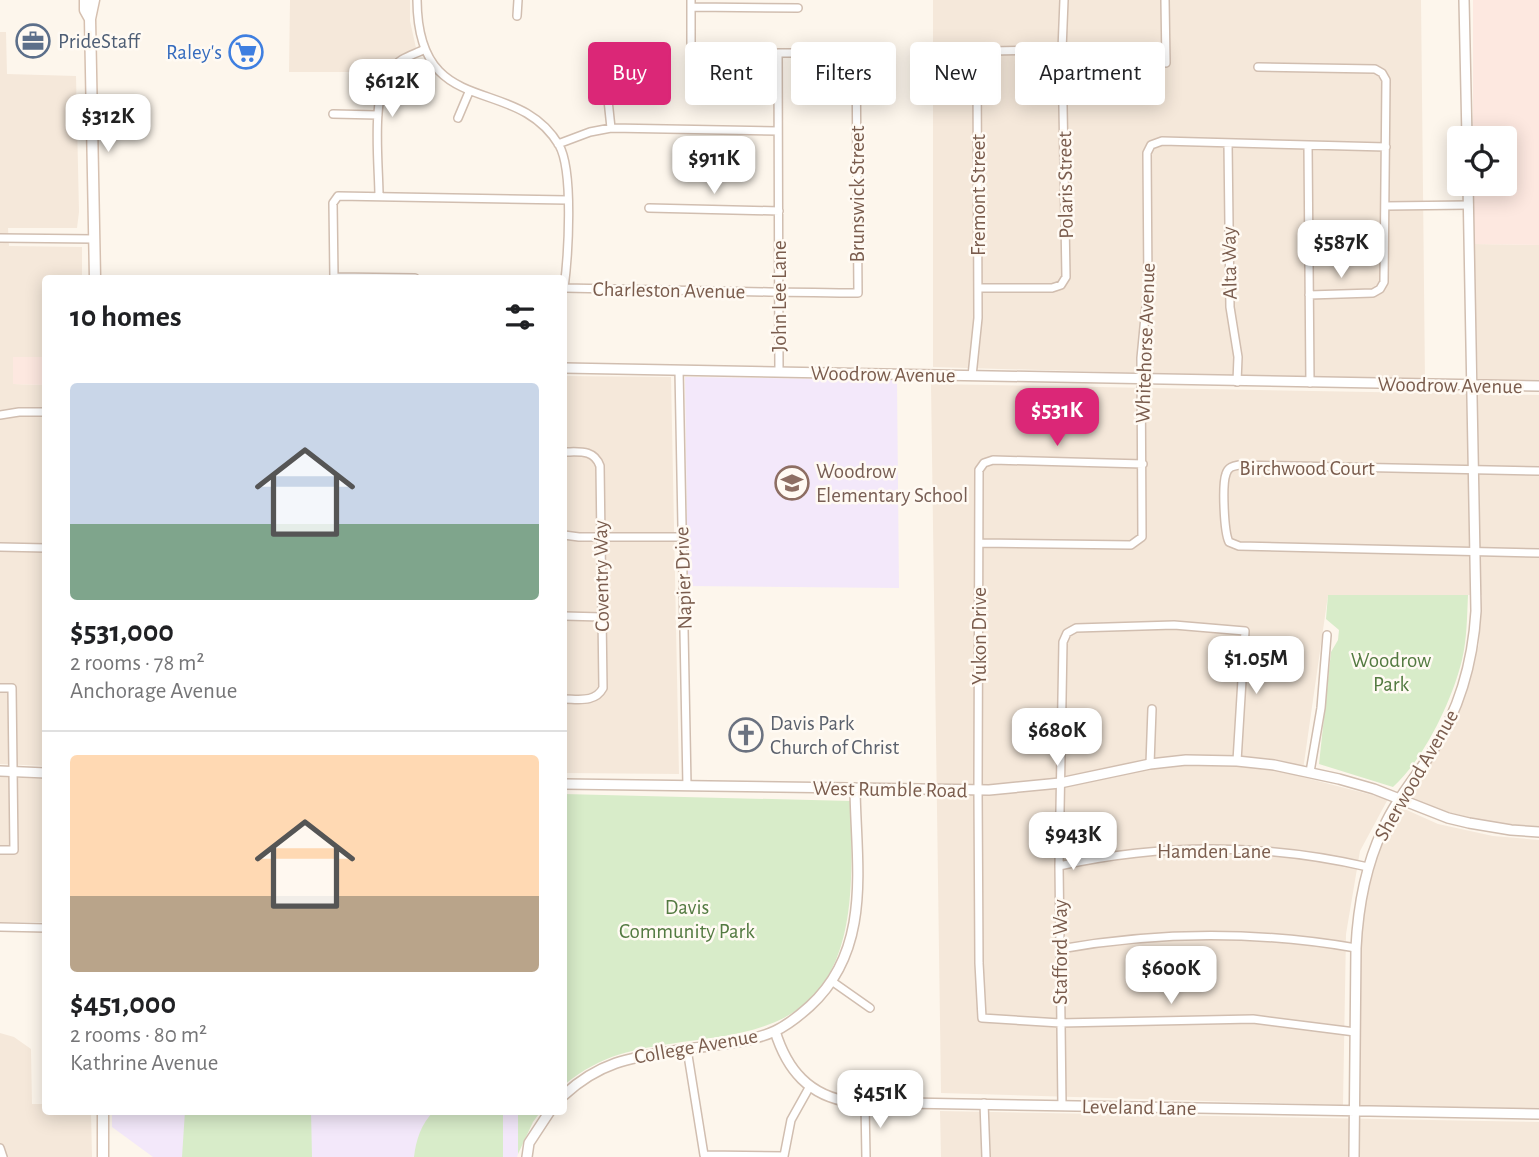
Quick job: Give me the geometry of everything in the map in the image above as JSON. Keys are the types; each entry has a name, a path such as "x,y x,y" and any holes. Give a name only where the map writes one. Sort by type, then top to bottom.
{"main road":[{"path":"85,0 85,10 90,19"},
{"path":"94,0 90,19 94,275"},
{"path":"103,1115 103,1157"}],"street":[{"path":"416,0 418,29 425,49 441,73 469,92 528,113 543,125 558,144 565,164 566,275"},
{"path":"517,16 518,0"},
{"name":"Polaris Street","path":"1062,42 1064,0"},
{"path":"1166,0 1166,63"},
{"path":"1464,0 1467,126"},
{"path":"691,42 691,3 798,8"},
{"path":"379,196 378,115 381,86 390,70 402,59 425,49"},
{"name":"Fremont Street","path":"972,376 979,288 978,59 990,51 1015,51"},
{"name":"Brunswick Street","path":"778,53 856,53 858,293"},
{"name":"John Lee Lane","path":"778,53 779,372"},
{"path":"1258,67 1375,69 1382,73 1386,80 1384,282 1380,289 1373,293 1309,295"},
{"path":"458,118 469,92"},
{"path":"609,105 611,128"},
{"name":"Polaris Street","path":"979,288 1052,288 1061,285 1066,277 1063,105"},
{"path":"333,114 378,115"},
{"path":"558,144 590,132 611,128 778,131"},
{"name":"Whitehorse Avenue","path":"979,542 1130,545 1139,541 1143,532 1142,337 1148,286 1147,153 1151,145 1162,141 1228,143"},
{"path":"1228,143 1385,147"},
{"name":"Alta Way","path":"1228,143 1230,307 1237,349 1237,382"},
{"path":"1308,145 1310,383"},
{"path":"334,275 333,203 335,198 341,196 567,200"},
{"name":"Sherwood Avenue","path":"1354,1157 1356,948 1360,899 1368,867 1383,828 1399,798 1442,736 1452,714 1467,675 1476,611 1469,196"},
{"path":"1386,206 1469,205"},
{"path":"649,208 779,211"},
{"path":"0,238 94,239"},
{"name":"Charleston Avenue","path":"567,288 858,293"},
{"name":"Woodrow Avenue","path":"567,368 1539,386"},
{"name":"Napier Drive","path":"679,370 687,786"},
{"path":"0,415 42,412"},
{"name":"Coventry Way","path":"567,452 588,453 595,456 600,466 603,688 599,695 592,699 567,699"},
{"name":"Yukon Drive","path":"1060,1023 982,1018 978,791 979,473 983,464 993,460 1143,464"},
{"name":"Birchwood Court","path":"1539,471 1235,466 1229,469 1225,476 1225,534 1229,542 1239,546 1539,553"},
{"path":"567,535 601,538 681,537"},
{"path":"0,547 42,548"},
{"path":"567,616 602,617"},
{"name":"Stafford Way","path":"1062,1105 1059,866 1063,642 1067,633 1076,628 1143,624 1245,631 1237,761"},
{"path":"1310,772 1321,708 1328,635"},
{"path":"0,688 12,688 14,850 0,850"},
{"path":"1150,764 1152,709"},
{"name":"West Rumble Road","path":"567,784 978,791 1060,783 1150,764 1186,760 1237,761 1310,772 1399,798 1423,809 1469,823 1539,832"},
{"path":"0,771 42,773"},
{"name":"College Avenue","path":"567,1093 587,1077 628,1058 745,1040 775,1031 804,1012 833,982 849,949 856,920 855,789"},
{"name":"Hamden Lane","path":"1059,866 1125,853 1217,847 1281,851 1368,867"},
{"path":"0,927 42,928"},
{"path":"1060,949 1115,940 1202,934 1288,938 1356,948"},
{"path":"833,982 870,1008"},
{"path":"1060,1023 1253,1019 1355,1032"},
{"name":"Leveland Lane","path":"775,1031 788,1065 810,1087 830,1097 865,1102 1539,1114"},
{"path":"687,1049 704,1155 784,1156 791,1120 810,1087"},
{"path":"865,1102 866,1157"},
{"path":"984,1103 986,1157"},
{"path":"527,1157 530,1143 548,1115"},
{"path":"0,1148 4,1157"}],"shaded area":[{"path":"290,0 410,0 410,21 416,48 395,58 385,67 379,78 349,72 289,72"},
{"path":"933,0 1421,0 1425,381 933,367 933,105 1001,105 1001,42 933,42"},
{"path":"1473,0 1539,0 1539,245 1473,244 1473,196 1517,196 1517,126 1473,126"},
{"path":"0,32 6,32 7,74 76,76 79,212 77,228 8,228 9,246 82,247 82,275 42,275 42,357 13,357 13,384 42,385 42,766 0,764"},
{"path":"1473,244 1539,245 1539,382 1478,380"},
{"path":"13,357 42,357 42,385 13,384"},
{"path":"567,376 671,377 679,774 567,773"},
{"name":"Woodrow Elementary School","path":"685,377 897,380 899,588 688,586"},
{"path":"931,384 1539,395 1539,826 1523,827 1479,820 1436,809 1407,796 1447,736 1466,692 1479,644 1482,595 1328,595 1302,777 1388,799 1360,851 1346,934 1343,1105 941,1093"},
{"path":"0,777 42,779 42,922 0,922"},
{"path":"1400,807 1438,824 1493,836 1539,840 1539,1108 1358,1107 1363,902 1378,850"},
{"path":"0,1033 14,1037 31,1049 32,1104 42,1104 42,1115 91,1115 92,1157 0,1157"},
{"path":"940,1111 1539,1122 1539,1157 941,1157"},
{"path":"112,1115 518,1115 518,1154 517,1157 153,1157 112,1127"}],"green space":[{"name":"Woodrow Park","path":"1328,595 1468,595 1464,652 1444,711 1426,745 1393,787 1319,764 1331,652 1338,640 1339,630 1326,619"},
{"name":"Davis Community Park","path":"567,794 851,801 850,897 845,929 836,959 822,986 800,1008 759,1028 619,1054 567,1083"},
{"path":"185,1115 311,1115 312,1157 182,1157"},
{"path":"431,1115 503,1115 503,1157 414,1157 416,1144"},
{"path":"518,1115 538,1115 533,1122 518,1154"}],"place":[{"name":"PrideStaff","path":"33,41"},
{"name":"Raley's","path":"246,52"},
{"name":"Woodrow Elementary School","path":"792,483"},
{"name":"Davis Park Church of Christ","path":"746,735"}]}
